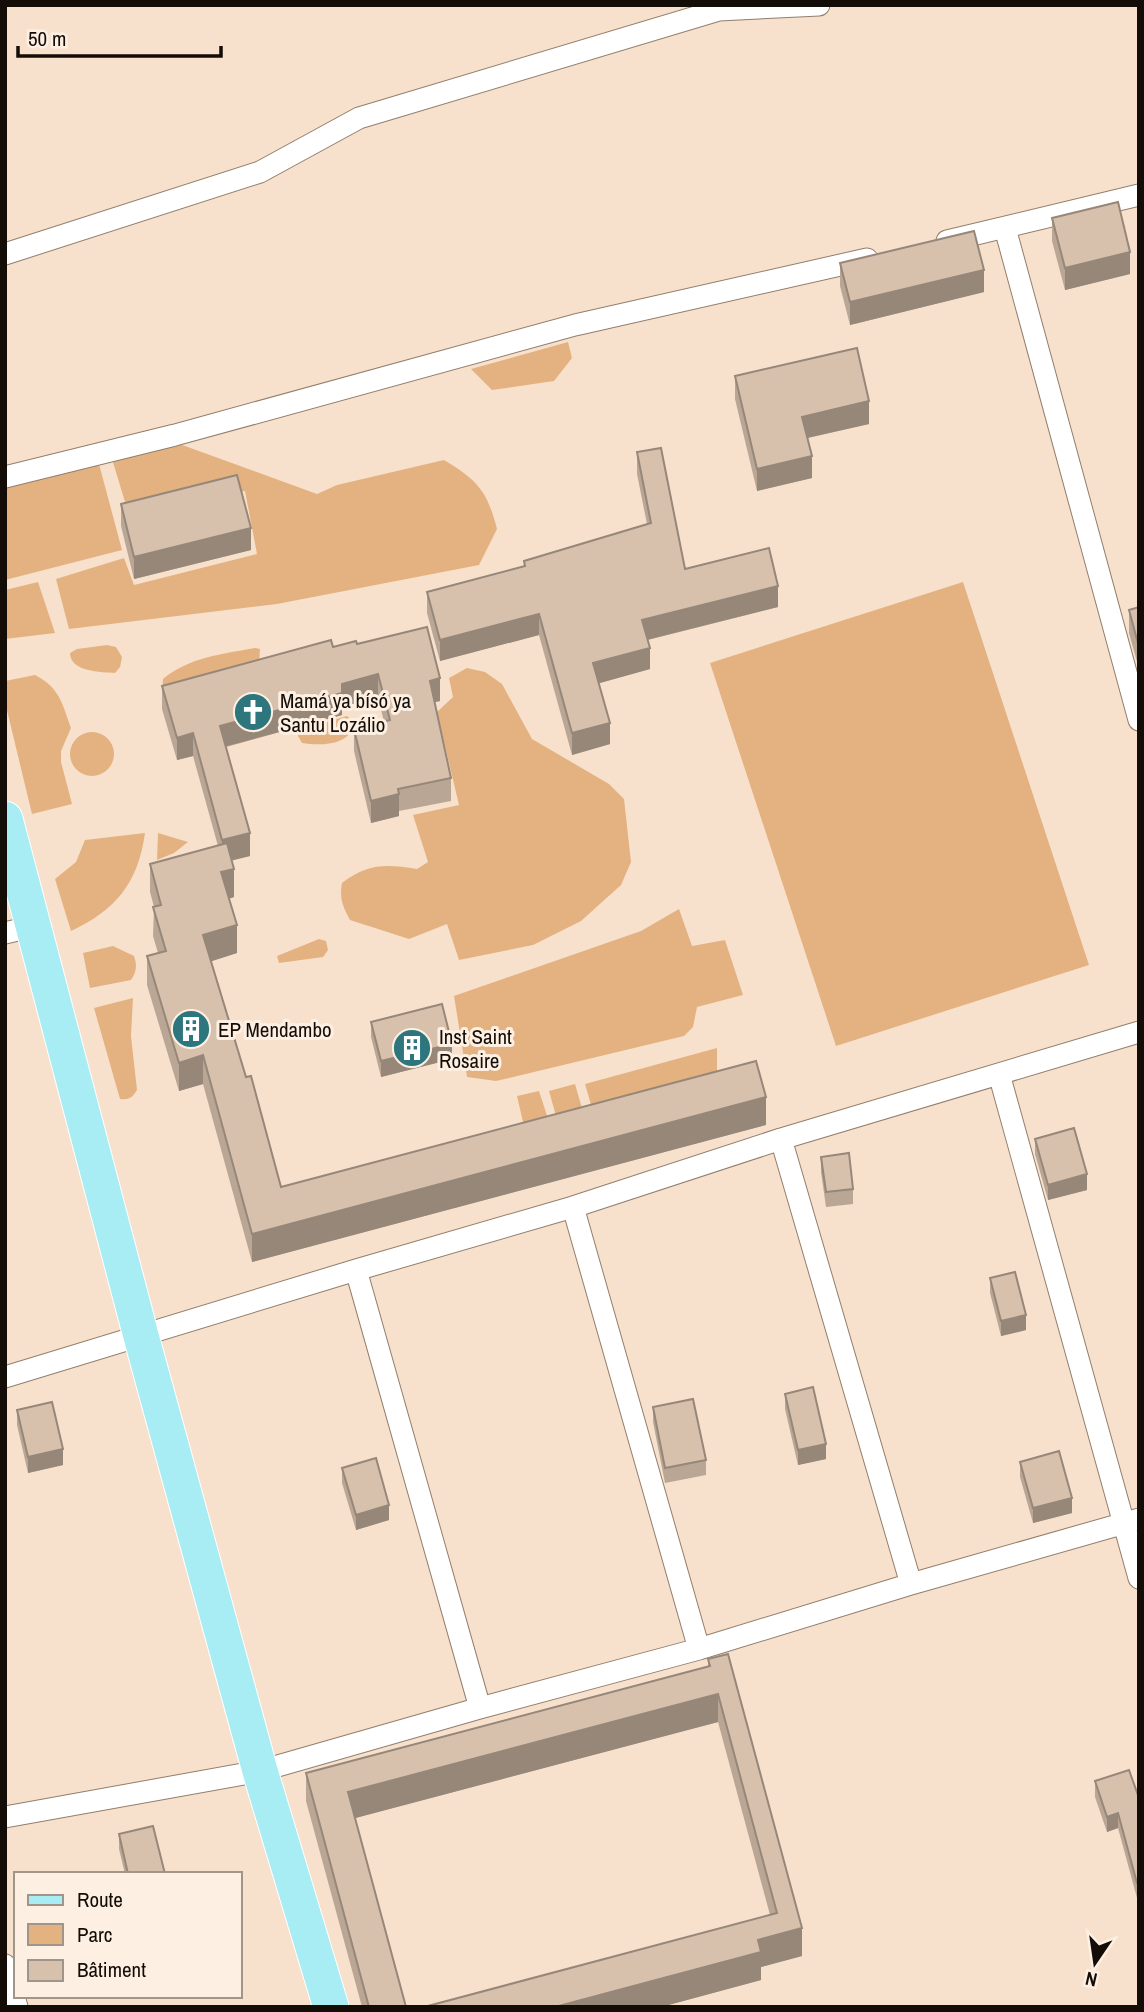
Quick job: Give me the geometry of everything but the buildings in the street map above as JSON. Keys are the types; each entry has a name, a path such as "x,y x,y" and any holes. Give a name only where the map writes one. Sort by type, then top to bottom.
{"main road":[{"path":"5,819 20,929 141,1336 260,1771 331,2007"}],"street":[{"path":"5,254 260,172 359,118 719,10 819,5"},
{"path":"925,246 1139,195"},
{"path":"1005,228 1139,720"},
{"path":"5,477 175,435 575,325 884,255"},
{"path":"1113,624 1139,616"},
{"path":"5,1377 573,1207 781,1139 1139,1032"},
{"path":"999,1074 1131,1521 1139,1578"},
{"path":"781,1139 911,1584"},
{"path":"573,1207 699,1649"},
{"path":"356,1270 480,1708"},
{"path":"5,1817 260,1771 699,1649 1131,1521"},
{"path":"5,1965 14,1996"}],"green space":[{"path":"568,342 572,358 554,381 492,390 471,369"},
{"path":"174,442 317,494 337,485 444,460 479,487 485,495 497,529 479,565 277,604 69,629 56,579 124,558 134,585 257,554 245,491 129,515 112,459"},
{"path":"99,464 122,550 5,580 5,488"},
{"path":"38,582 55,633 5,639 5,590"},
{"path":"963,582 1089,965 836,1046 710,663"},
{"path":"107,645 116,647 122,657 120,667 115,673 87,670 71,659 70,653 77,649"},
{"path":"260,649 258,679 172,702 162,692 163,679 184,666 230,652"},
{"path":"467,668 485,672 502,684 532,739 609,784 624,799 631,862 621,885 581,921 533,945 459,960 447,924 409,939 350,920 341,893 342,883 369,868 396,866 417,869 428,862 413,815 459,805 437,712 453,697 449,678"},
{"path":"35,675 55,691 71,728 61,751 61,762 72,804 32,814 5,702 5,681"},
{"path":"347,716 354,722 352,730 348,736 334,743 302,743 298,736 298,731"},
{"path":"92,732 101,733 108,738 113,745 113,763 108,770 101,775 92,776 83,775 76,770 71,763 70,754 71,745 76,738 83,733"},
{"path":"145,833 137,866 122,893 101,914 71,931 55,879 76,862 85,840"},
{"path":"158,833 188,842 174,853 157,860"},
{"path":"679,909 692,946 725,940 743,995 697,1007 693,1027 684,1036 496,1081 467,1077 454,996 641,931"},
{"path":"319,939 326,941 328,950 323,957 279,963 277,956"},
{"path":"113,946 134,956 136,968 133,977 131,980 90,988 83,953"},
{"path":"133,998 131,1036 137,1090 130,1098 120,1099 94,1008"},
{"path":"717,1048 717,1078 596,1122 585,1084"},
{"path":"575,1084 586,1122 560,1130 549,1091"},
{"path":"539,1091 551,1128 526,1135 517,1096"}],"place":[{"name":"Mamá ya bísó ya Santu Lozálio","path":"253,712"},
{"name":"EP Mendambo","path":"191,1029"},
{"name":"Inst Saint Rosaire","path":"412,1048"}]}
